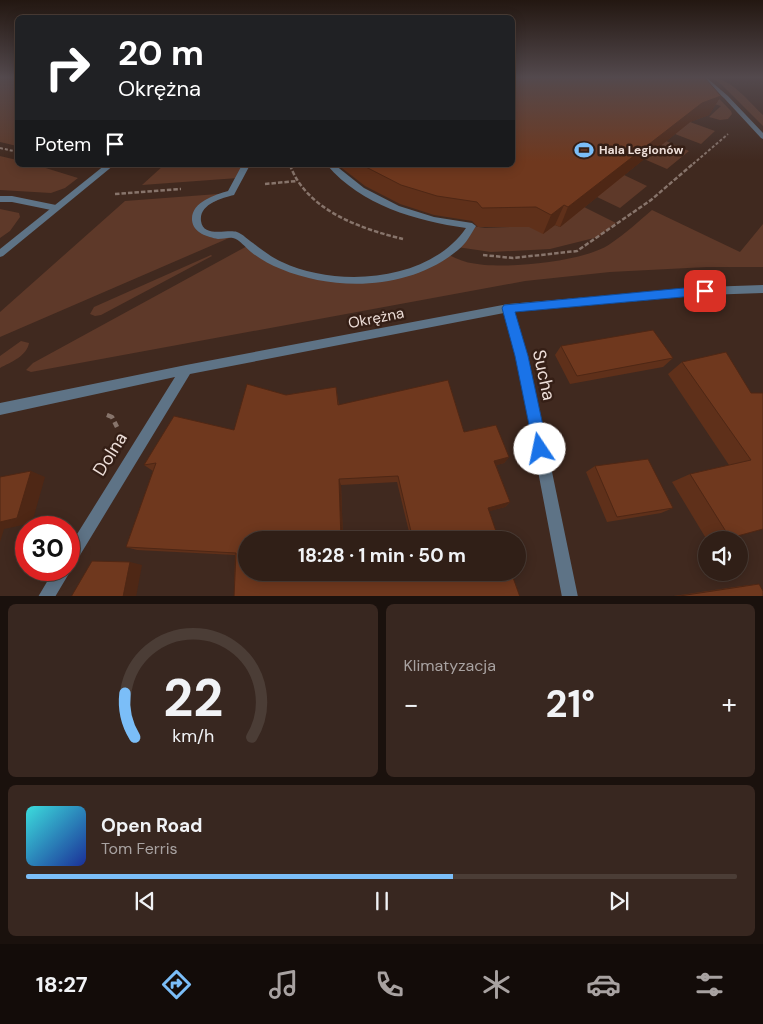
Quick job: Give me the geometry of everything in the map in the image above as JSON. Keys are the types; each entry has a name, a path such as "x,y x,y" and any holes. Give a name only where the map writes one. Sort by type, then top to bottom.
{"street":[{"path":"733,106 763,137"},
{"path":"0,254 107,167"},
{"path":"245,167 231,193 209,200 198,210 195,218 200,230 206,234 226,237 236,235 266,258 284,267 331,280 354,280 398,275 433,263 457,247 472,226 430,219 386,203 353,185 333,167"},
{"path":"0,199 12,199 56,208"},
{"name":"Okrężna","path":"0,409 186,370 508,308 705,291 763,289"},
{"name":"Sucha","path":"508,308 522,356 570,596"},
{"name":"Dolna","path":"80,542 186,370"},
{"path":"46,596 56,581"}],"path":[{"path":"290,167 292,175 312,199 370,231 451,251 514,258 577,250 650,200 746,118"},
{"path":"0,148 15,151"}],"shaded area":[{"path":"0,106 15,106 15,146 0,142"},
{"path":"721,106 726,106 731,111 732,114 728,119 720,120 709,117"},
{"path":"743,106 754,106 763,115 763,126"},
{"path":"690,122 715,131 701,144 675,134"},
{"path":"666,141 689,151 667,169 644,159"},
{"path":"0,156 15,160 15,167 42,167 78,178 65,188 51,193 0,190"},
{"path":"162,167 245,167 238,178 142,185"},
{"path":"624,175 647,186 620,208 597,197"},
{"path":"231,193 198,210 200,230 236,235 0,337 0,312 125,201"},
{"path":"584,207 616,223 598,237 550,249 491,252 457,247 472,226 485,228 555,225 560,227"},
{"path":"0,209 19,213 20,217 10,231 0,238"},
{"path":"652,210 740,252 763,224 763,267 707,267 610,272 525,281 31,372 26,370 33,363 249,245 266,258 331,280 398,275 446,254 471,263 503,266 522,265 563,260 598,250 616,240"},
{"path":"211,255 101,315 95,316 90,314 94,307"},
{"path":"21,341 29,343 25,352 0,368 0,356"}],"building":[{"path":"515,106 698,106 568,207 564,205 551,215 536,207 482,208 477,202 437,196 401,185 366,167 515,167"},
{"path":"653,330 673,358 577,376 561,346"},
{"path":"726,352 751,393 763,393 763,529 748,533 748,531 726,531 690,474 751,460 682,362"},
{"path":"448,380 464,432 496,425 509,457 494,461 510,502 488,508 496,531 411,531 398,476 339,479 341,531 238,531 238,581 514,581 520,596 234,596 236,553 126,547 156,463 144,465 174,416 234,430 247,384 286,395 336,387 338,405"},
{"path":"648,459 673,508 617,517 595,466"},
{"path":"31,471 18,516 15,516 15,518 0,522 0,477"},
{"path":"92,561 130,562 123,596 72,596"},
{"path":"759,584 763,591 763,596 680,596"}],"place":[{"name":"Hala Legionów","path":"584,150"}],"route":[{"path":"540,449 522,356 508,308 705,291"}]}
